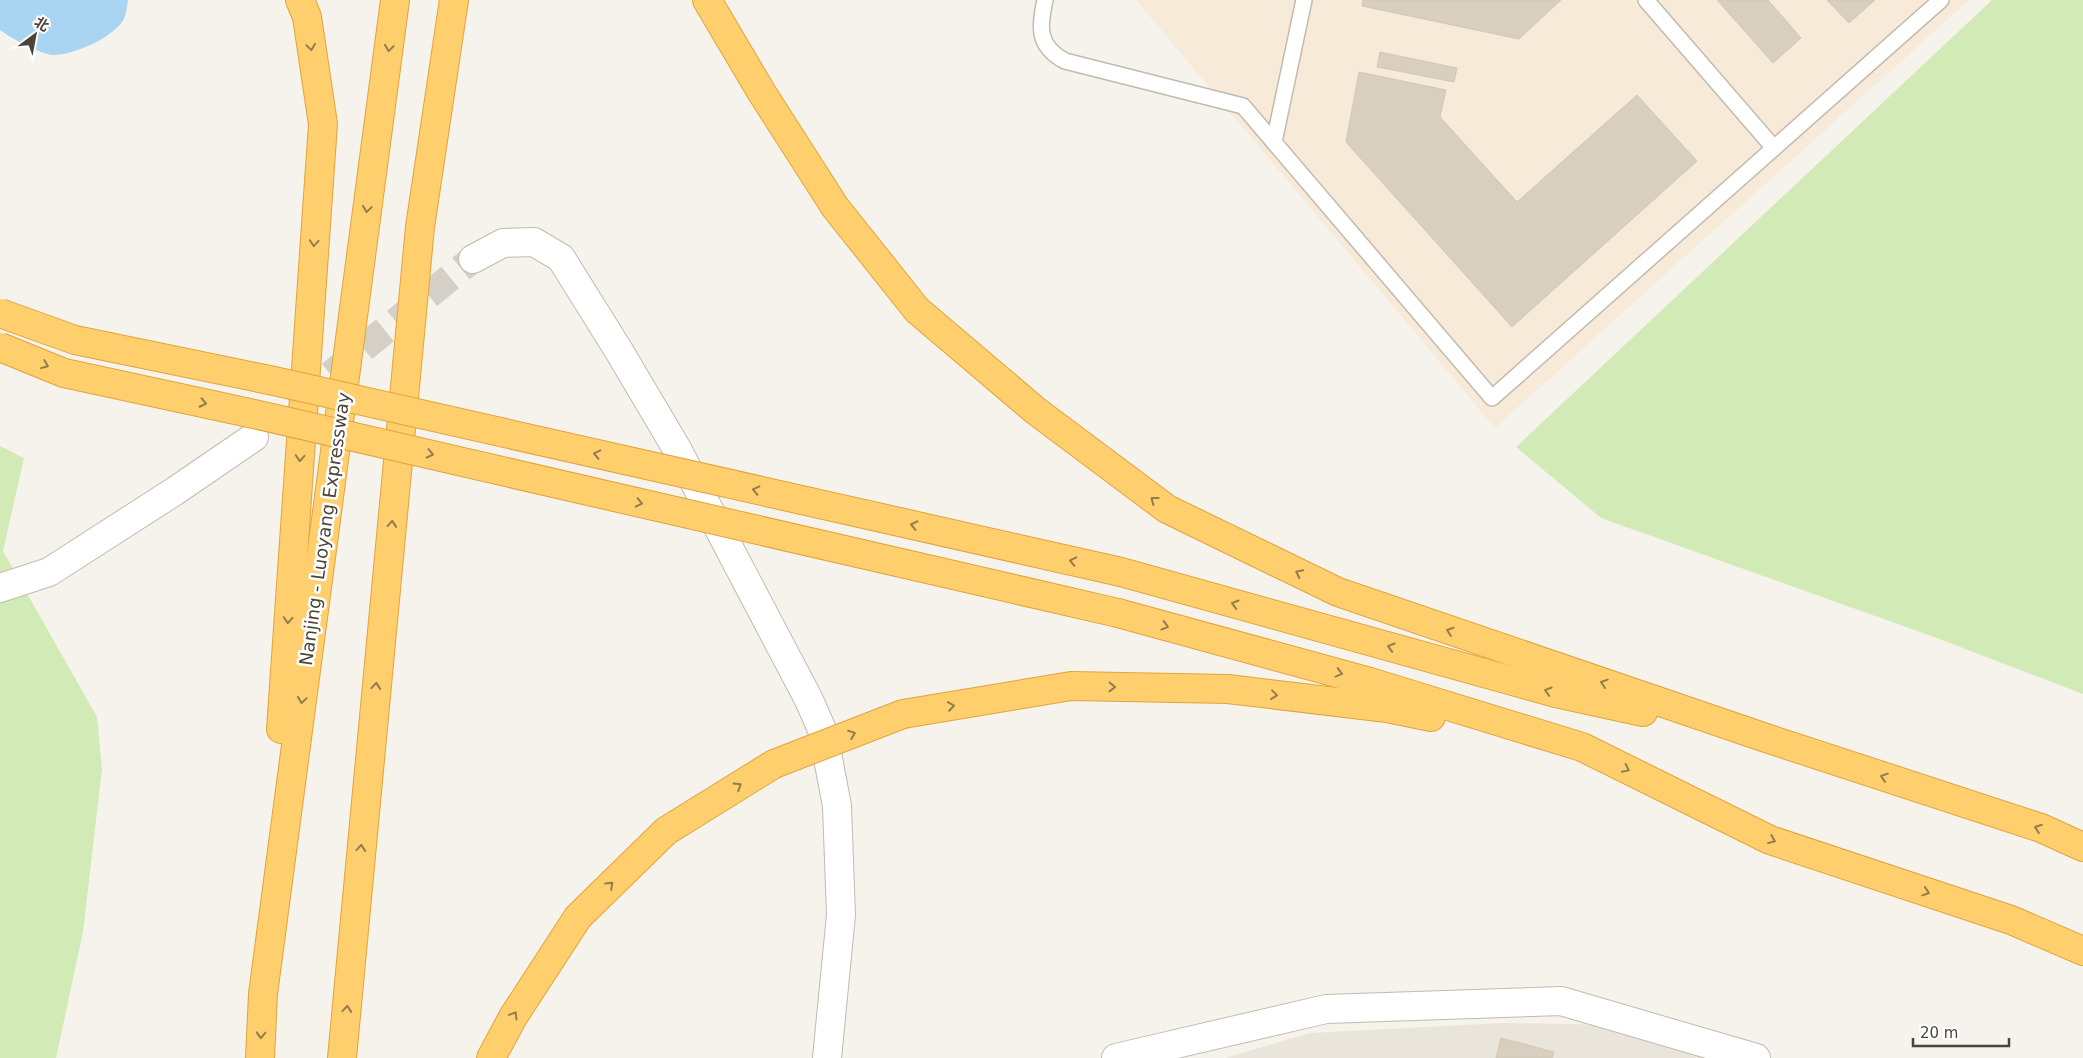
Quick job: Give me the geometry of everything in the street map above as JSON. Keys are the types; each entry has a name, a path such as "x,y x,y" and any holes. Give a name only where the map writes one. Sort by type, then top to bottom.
{"highway":[{"path":"262,994 322,124 307,17 300,0"},
{"name":"Nanjing - Luoyang Expressway","path":"260,1058 262,994 395,0"},
{"path":"342,1058 420,227 454,0"},
{"path":"707,0 762,93 835,207 917,310 1036,411 1166,509 1338,592 1766,738 2041,828 2083,847"},
{"path":"0,313 75,340 274,381 1120,572 1556,693 1766,738"},
{"path":"0,347 64,373 254,414 1118,613 1370,682 1582,748 1770,840 2011,920 2083,951"},
{"path":"491,1058 513,1017 578,916 666,831 774,764 903,714 1071,686 1228,689 1386,708 1582,748"}],"street":[{"path":"473,259 503,243 534,242 561,258 677,449 809,700 823,732 837,806 841,915 826,1058"},
{"path":"0,588 50,572 175,492 254,437"},
{"path":"1116,1058 1326,1009 1561,1001 1756,1058"}],"lane":[{"path":"1045,0 1040,26 1042,38 1055,56 1075,64 1243,106 1492,398 1941,0"},
{"path":"1274,142 1304,0"},
{"path":"1646,0 1774,148"}],"shaded area":[{"path":"1136,0 1969,0 1495,428"},
{"path":"1504,1023 1619,1025 1729,1058 1225,1058 1310,1033"}],"green space":[{"path":"1992,0 2083,0 2083,694 1934,637 1601,518 1516,447"},
{"path":"0,446 24,458 3,551 97,717 102,769 83,932 56,1058 0,1058"}],"water":[{"path":"0,0 128,0 123,20 109,34 80,49 53,55 33,49 0,30"}],"building":[{"path":"1363,0 1561,0 1519,39 1362,6"},
{"path":"1717,0 1768,0 1801,38 1773,63"},
{"path":"1827,0 1875,0 1849,23"},
{"path":"1380,52 1457,68 1454,82 1377,67"},
{"path":"1359,72 1446,90 1440,117 1517,202 1637,95 1697,161 1512,327 1346,142"},
{"path":"1501,1038 1554,1052 1552,1058 1496,1058"}],"tunnel":[{"path":"298,401 473,259"}]}
